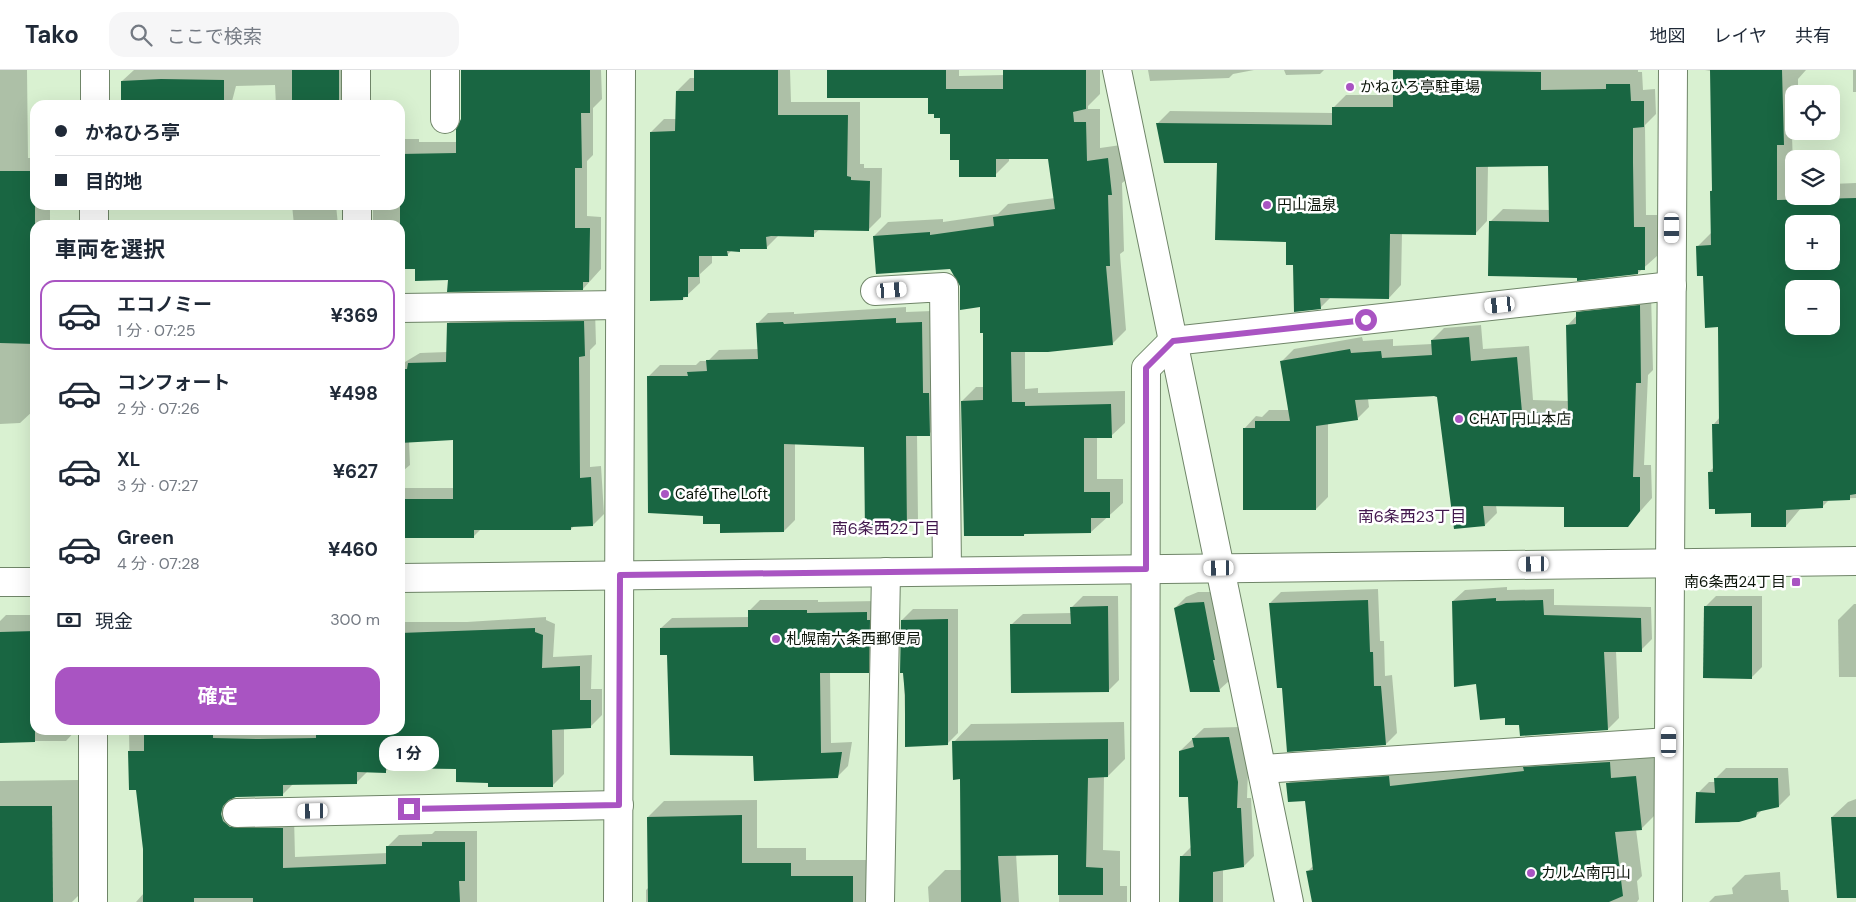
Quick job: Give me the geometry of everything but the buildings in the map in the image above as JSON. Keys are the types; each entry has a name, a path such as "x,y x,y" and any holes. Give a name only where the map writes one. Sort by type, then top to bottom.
{"street":[{"path":"95,70 95,100"},
{"path":"356,70 356,100"},
{"path":"445,70 445,119"},
{"path":"618,902 621,70"},
{"path":"1117,70 1289,902"},
{"path":"1668,902 1673,70"},
{"path":"875,291 944,286 947,571"},
{"path":"1145,902 1146,368 1173,341 1672,286"},
{"path":"405,308 620,305"},
{"path":"405,578 1856,561"},
{"path":"880,902 886,572"},
{"path":"0,582 30,582"},
{"path":"93,735 93,902"},
{"path":"1263,769 1669,742"},
{"path":"237,813 619,805"}],"place":[{"name":"かねひろ亭駐車場","path":"1350,87"},
{"name":"円山温泉","path":"1267,205"},
{"name":"CHAT 円山本店","path":"1459,419"},
{"name":"Café The Loft","path":"665,494"},
{"name":"南6条西24丁目","path":"1796,582"},
{"name":"札幌南六条西郵便局","path":"776,639"},
{"name":"カルム南円山","path":"1531,873"}],"district":[{"name":"南6条西23丁目","path":"1412,516"},
{"name":"南6条西22丁目","path":"886,528"}],"route":[{"path":"409,809 619,805 620,575 1146,569 1146,368 1173,341 1366,320"}]}
